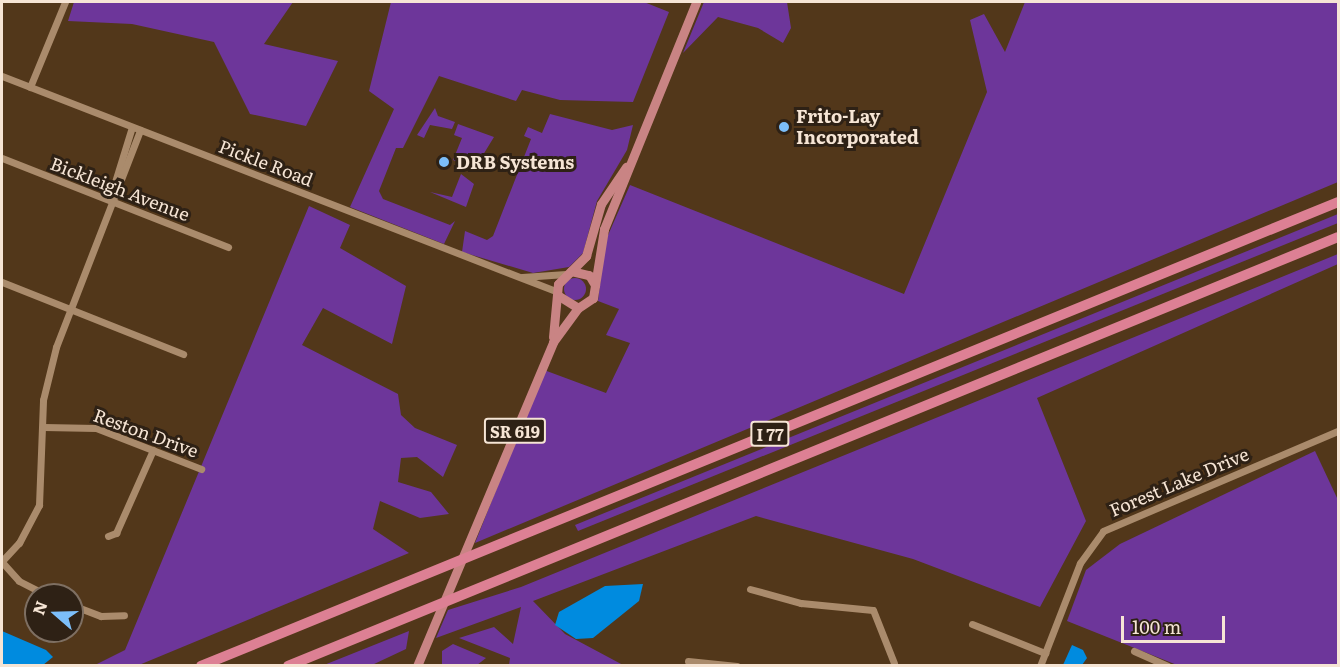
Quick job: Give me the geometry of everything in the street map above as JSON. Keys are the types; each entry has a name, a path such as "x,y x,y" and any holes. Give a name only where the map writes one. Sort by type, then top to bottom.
{"highway":[{"name":"I 77","path":"201,666 1338,202"},
{"name":"I 77","path":"288,666 1338,237"}],"main road":[{"path":"553,342 578,308 593,298 597,252 626,168 696,2"},
{"path":"553,342 558,294 568,273 586,256 601,204 626,168"},
{"path":"568,273 589,275 595,286"},
{"path":"558,294 578,308"},
{"name":"SR 619","path":"417,666 553,342"}],"street":[{"path":"30,87 65,2"},
{"name":"Pickle Road","path":"2,76 520,277 558,294"},
{"path":"110,201 132,128"},
{"path":"24,584 2,562 19,543 39,505 44,393 68,309 140,130"},
{"name":"Bickleigh Avenue","path":"2,158 228,247"},
{"name":"Pickle Road","path":"520,277 568,273"},
{"path":"2,282 183,354"},
{"name":"Reston Drive","path":"44,427 96,428 201,469"},
{"name":"Forest Lake Drive","path":"1040,666 1080,563 1104,531 1338,431"},
{"path":"108,536 116,533 153,450"},
{"path":"750,590 801,603 873,610 892,665"},
{"path":"84,610 101,616 124,615"},
{"path":"972,624 1045,653"},
{"path":"1134,651 1151,662 1168,666"},
{"path":"688,661 737,666"}],"shaded area":[{"path":"74,2 293,2 264,44 338,61 306,126 250,114 214,42 132,24 68,21"},
{"path":"391,2 644,2 669,12 633,102 560,100 522,90 516,101 439,76 403,148 396,148 379,191 383,199 450,225 455,221 444,244 350,207 394,109 369,91"},
{"path":"704,2 787,2 791,28 783,43 758,28 718,17 683,53"},
{"path":"1025,2 1338,2 1338,182 475,543 544,370 606,393 630,343 606,335 619,309 598,301 605,242 630,185 904,294 987,92 970,20 984,14 1005,52"},
{"path":"435,108 438,116 455,122 452,129 430,125 424,138 417,135"},
{"path":"550,114 612,130 633,125 627,150 597,201 583,253 569,267 533,273 462,252 465,231 487,240 493,236 531,139 524,136 528,127 542,133"},
{"path":"458,124 494,137 475,168 453,160 462,138 454,135"},
{"path":"461,174 474,184 466,207 430,192 452,197"},
{"path":"309,206 350,225 340,248 406,286 392,344 323,308 302,345 398,394 401,415 415,428 457,445 443,477 417,457 401,458 398,482 431,492 449,514 420,518 380,501 373,529 409,553 139,665 93,666 125,650"},
{"path":"1338,214 1338,223 578,531 575,525"},
{"path":"1338,254 1338,264 1037,398 1086,521 1040,607 913,559 756,516 533,601 565,634 623,665 509,665 510,658 459,638 494,627 513,644 521,607 436,638 448,610 521,587"},
{"path":"575,278 583,281 586,289 583,297 575,300 567,297 564,289 567,281"},
{"path":"1315,451 1338,500 1338,665 1177,665 1067,621 1086,570 1120,544"},
{"path":"409,631 406,649 372,665 324,665"},
{"path":"453,644 486,658 477,665 442,665 442,651"}],"water":[{"path":"643,584 639,601 593,638 576,639 555,625 559,612 605,586"},
{"path":"2,631 24,640 24,643 46,650 53,657 43,665 2,665"},
{"path":"1072,645 1083,650 1087,658 1082,665 1063,665"}],"place":[{"name":"Frito-Lay Incorporated","path":"784,127"},
{"name":"DRB Systems","path":"444,162"}]}
